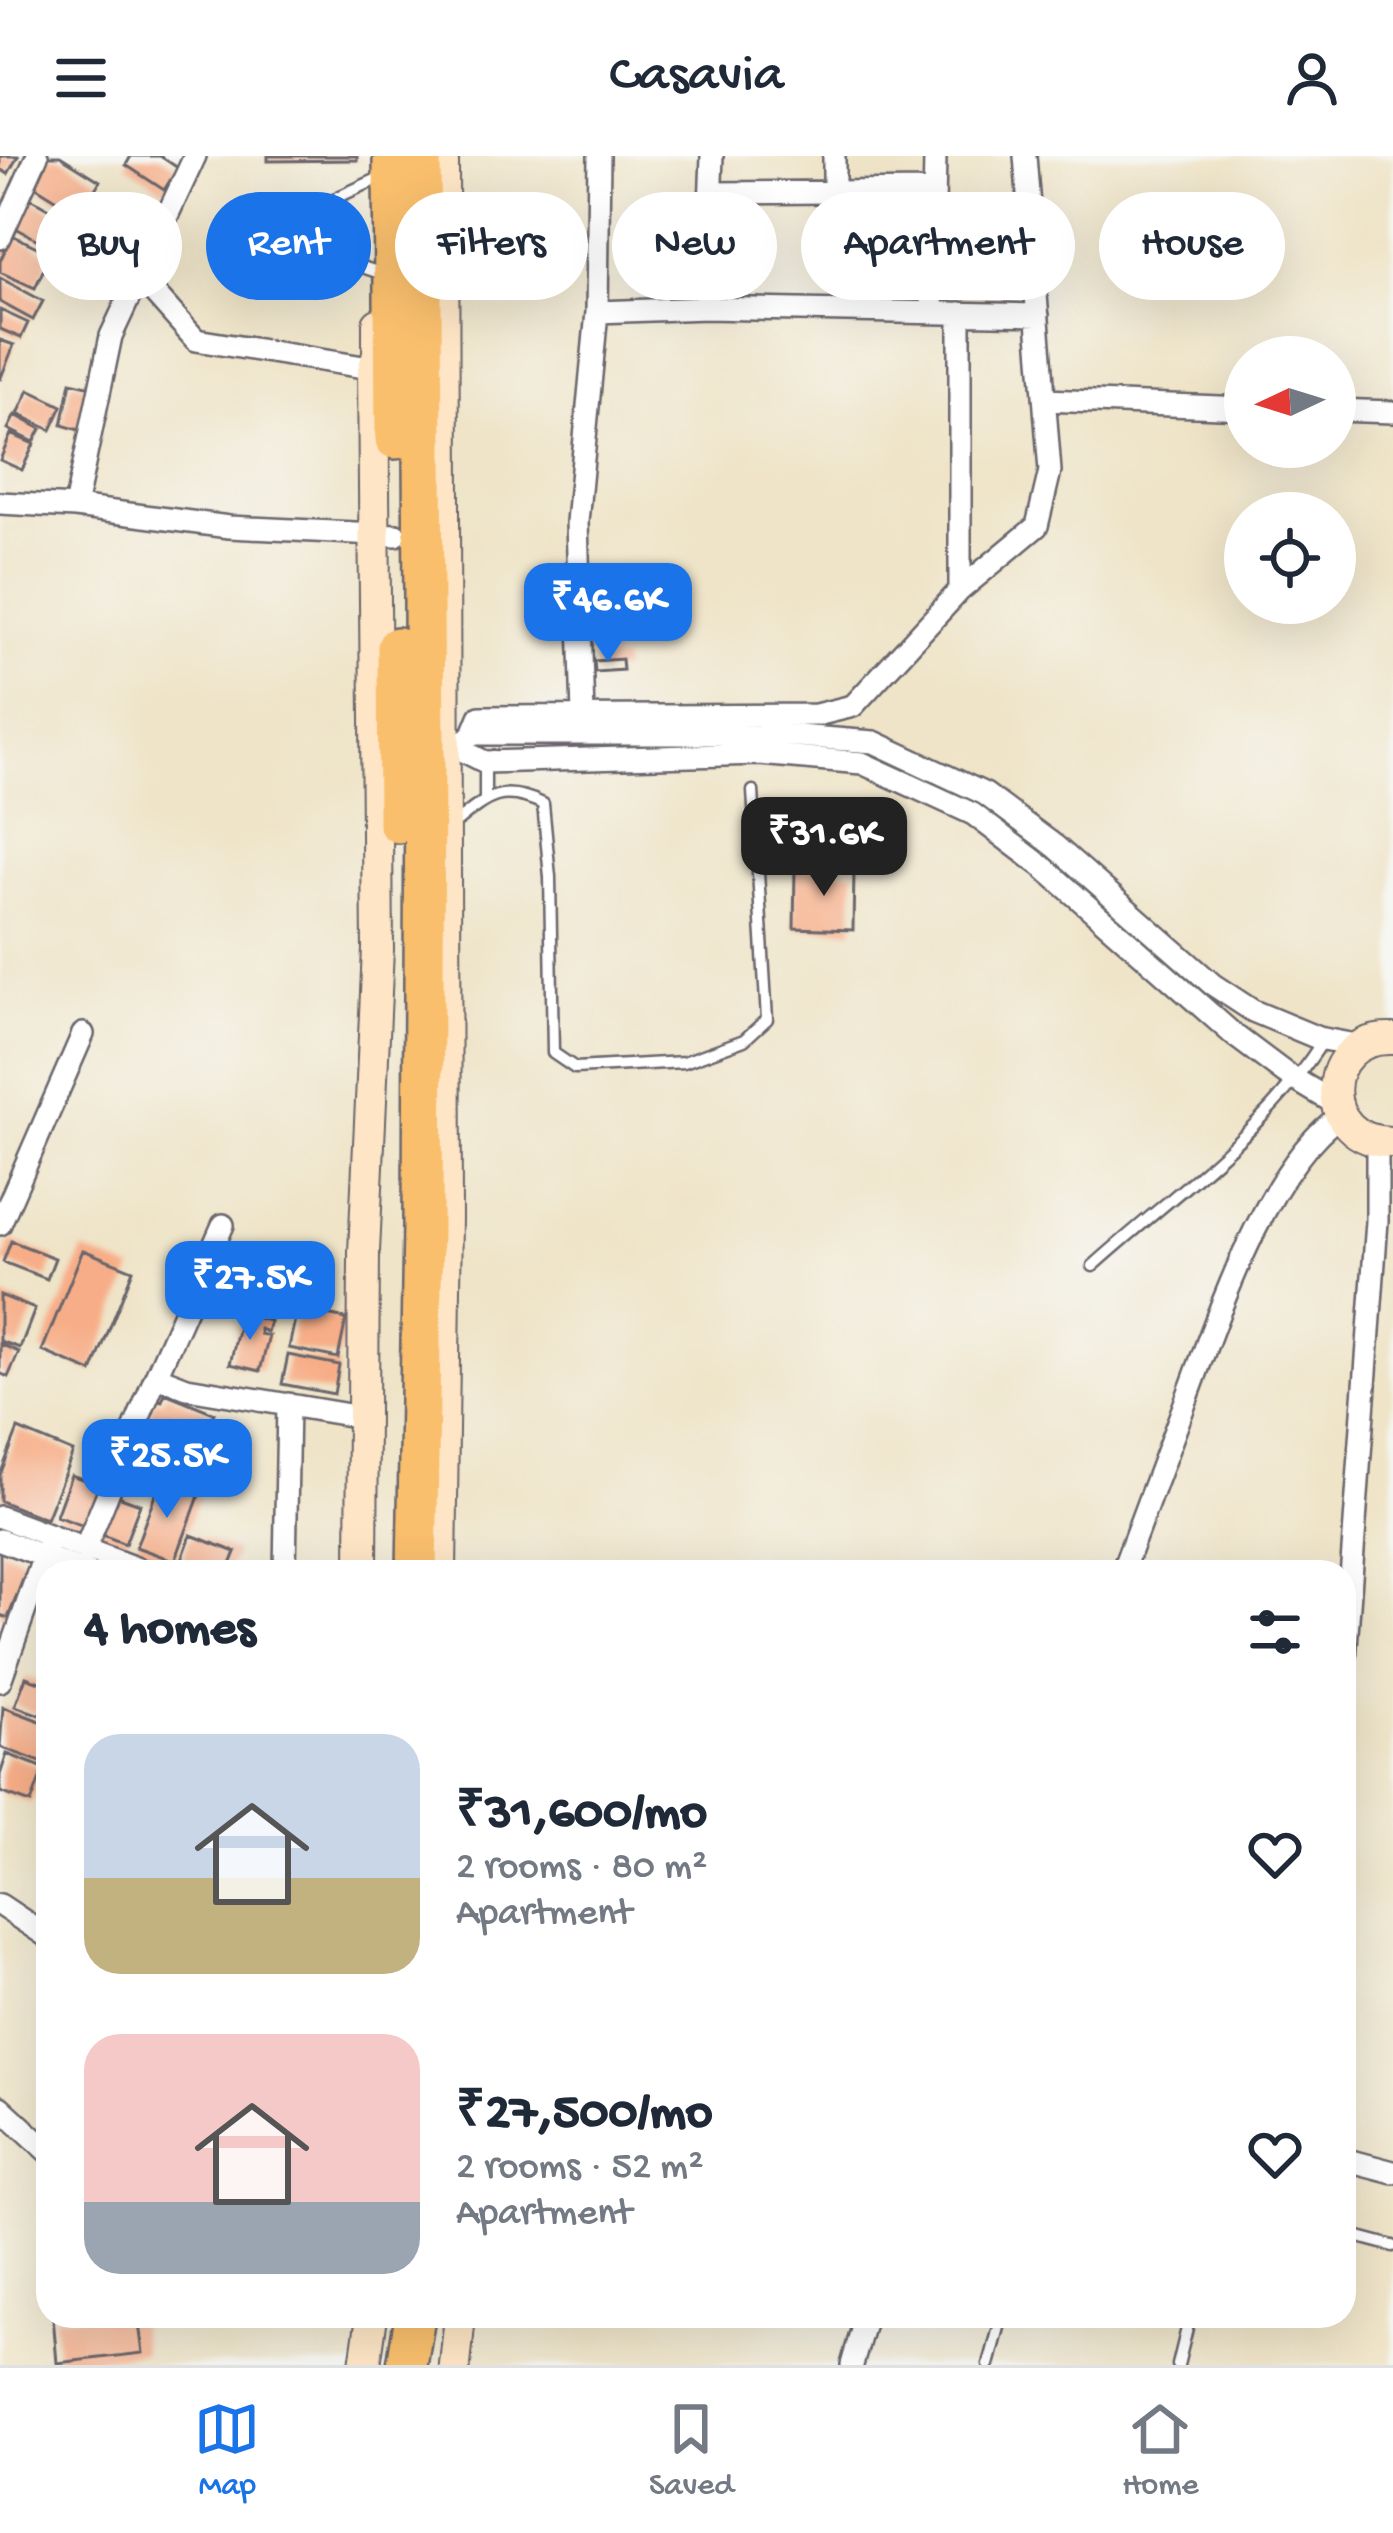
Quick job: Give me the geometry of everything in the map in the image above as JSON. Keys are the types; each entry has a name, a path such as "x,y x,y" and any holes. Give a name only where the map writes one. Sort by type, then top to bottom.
{"highway":[{"path":"393,164 429,746 397,1560"},
{"path":"393,164 386,275 408,365 384,535 429,746 387,824 407,1234"},
{"path":"405,1366 416,1560"},
{"path":"407,2365 413,2328"},
{"path":"430,2365 435,2328"}],"street":[{"path":"0,238 37,156"},
{"path":"178,192 195,156"},
{"path":"160,300 196,340 408,365 443,156"},
{"path":"584,716 577,522 597,312 599,156"},
{"path":"710,192 712,156"},
{"path":"834,156 834,192 933,191"},
{"path":"932,312 935,156"},
{"path":"429,746 480,717 816,715 854,706 961,590 1036,526 1050,471 1025,156"},
{"path":"75,507 111,336 128,300"},
{"path":"706,300 706,308"},
{"path":"597,312 706,308 1038,315"},
{"path":"960,314 961,590"},
{"path":"1045,400 1224,407"},
{"path":"1356,411 1393,412"},
{"path":"0,503 75,507 229,527 384,535"},
{"path":"429,746 771,734 874,742 985,794 1055,846 1212,984 1253,1011 1324,1039 1361,1046 1393,1040"},
{"path":"429,746 485,761 759,754 862,763 973,814 1043,867 1234,1035 1339,1110 1356,1132 1385,1142 1352,1560"},
{"path":"429,746 446,831 407,1234 405,1366 439,1560"},
{"path":"0,1224 83,1034"},
{"path":"1126,1560 1229,1286 1280,1186 1339,1110 1339,1071 1361,1046"},
{"path":"1377,1221 1393,1179"},
{"path":"86,1560 156,1376 223,1225"},
{"path":"362,1560 362,1418 405,1366"},
{"path":"156,1376 188,1388 362,1418"},
{"path":"285,1560 288,1405"},
{"path":"0,1516 46,1546 83,1560"},
{"path":"0,1540 46,1546"},
{"path":"41,1560 46,1546"},
{"path":"0,1681 36,1575"},
{"path":"0,1905 36,1929"},
{"path":"0,2107 36,2141"},
{"path":"1356,2162 1393,2172"},
{"path":"365,2365 370,2328"},
{"path":"455,2365 459,2328"},
{"path":"852,2365 863,2328"}],"lane":[{"path":"386,275 341,260 338,197 393,164"},
{"path":"484,799 485,761"},
{"path":"446,831 484,799 517,791 543,804 550,877 554,1052 575,1068 684,1062 744,1040 767,1018 753,791"},
{"path":"1093,1266 1298,1081 1324,1039"},
{"path":"1356,2236 1393,2246"},
{"path":"989,2365 999,2328"},
{"path":"1178,2365 1187,2328"}],"building":[{"path":"0,156 18,156 8,174 0,169"},
{"path":"46,156 60,156 100,181 93,192 45,192 30,183"},
{"path":"131,156 160,156 178,168 164,190 126,165"},
{"path":"268,156 357,156 357,160 268,161"},
{"path":"30,198 36,201 36,239 14,227"},
{"path":"12,235 36,247 35,288 0,272"},
{"path":"0,278 43,301 33,320 0,302"},
{"path":"0,310 28,323 21,338 0,329"},
{"path":"0,340 14,345 0,380"},
{"path":"71,382 96,388 86,432 62,425"},
{"path":"29,390 62,406 51,430 18,414"},
{"path":"15,415 41,429 34,442 8,429"},
{"path":"11,434 34,444 22,470 0,460"},
{"path":"622,659 623,670 595,672 594,661"},
{"path":"795,869 854,871 853,930 794,928"},
{"path":"11,1241 55,1258 47,1279 3,1262"},
{"path":"83,1250 133,1270 92,1372 42,1351"},
{"path":"0,1295 35,1309 20,1348 0,1341"},
{"path":"297,1309 346,1319 338,1358 289,1348"},
{"path":"242,1314 270,1321 267,1332 260,1329 260,1334 269,1336 260,1371 230,1364"},
{"path":"0,1344 19,1352 8,1377 0,1373"},
{"path":"288,1355 339,1365 334,1394 282,1384"},
{"path":"165,1393 214,1413 197,1454 142,1431 155,1399 162,1401"},
{"path":"18,1429 73,1452 46,1519 0,1501 0,1475"},
{"path":"71,1475 104,1487 89,1528 56,1516"},
{"path":"160,1481 199,1496 175,1560 136,1547"},
{"path":"115,1495 140,1504 125,1544 100,1534"},
{"path":"191,1535 236,1552 233,1560 182,1560"},
{"path":"0,1549 30,1561 8,1618 0,1615"},
{"path":"26,1677 36,1681 36,1714 15,1706"},
{"path":"3,1707 36,1719 36,1760 0,1747"},
{"path":"7,1754 36,1765 31,1803 0,1792"},
{"path":"54,2328 140,2328 143,2353 57,2363"}]}
